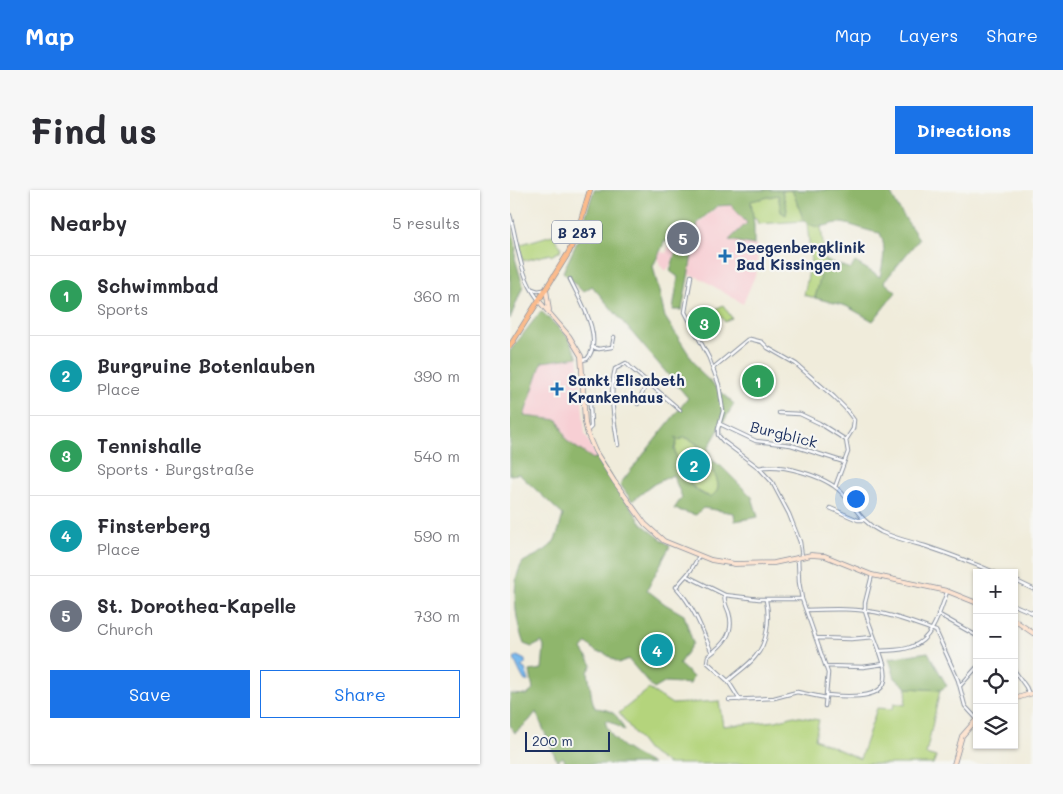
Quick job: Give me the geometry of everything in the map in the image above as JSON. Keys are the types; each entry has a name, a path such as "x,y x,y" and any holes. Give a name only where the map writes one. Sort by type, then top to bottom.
{"main road":[{"name":"B 287","path":"510,346 569,252 590,190"}],"street":[{"path":"510,214 522,268 530,288 575,344 582,360 587,431 600,458 645,524 669,544 711,560 739,565 774,563 811,555 825,556 872,575 947,592 973,602"},
{"path":"691,276 685,312 713,368 721,392 723,411 718,432 720,438 759,468 772,482 785,503 800,542 799,582 802,599 826,666 828,680 825,706"},
{"path":"570,278 592,325 590,357 582,360"},
{"path":"530,288 538,291 546,289 549,312"},
{"path":"592,347 600,349 612,347 614,337"},
{"path":"713,368 747,340 760,342 796,364 845,408 853,418 854,426 846,440 848,452 835,487"},
{"path":"618,445 612,400 614,371 622,364 626,363 680,410"},
{"path":"638,404 647,382"},
{"path":"587,431 591,427 590,403 612,400"},
{"path":"779,413 800,414 819,422 846,440"},
{"name":"Burgblick","path":"720,424 756,441 791,445 844,462"},
{"path":"759,468 766,466 796,470 818,478 835,487 863,520 883,533 967,560 987,569"},
{"path":"830,508 858,520 863,520"},
{"path":"699,556 687,576 676,588 690,603 712,653"},
{"path":"729,700 774,698 798,692 827,696 857,696 876,692 882,688 886,675 884,664 865,611 872,575"},
{"path":"687,576 725,595 766,599 802,599"},
{"path":"1018,582 1033,589"},
{"path":"879,651 912,647 924,640 947,592"},
{"path":"725,595 724,599 730,618 729,633 720,647 708,656 707,662 728,681 740,700"},
{"path":"728,681 752,661 759,652 768,622 766,599"},
{"path":"1018,607 1033,613"},
{"path":"806,610 838,609 885,614 936,631 960,686 965,706 973,715"},
{"path":"938,614 973,634"},
{"path":"1018,623 1033,633"},
{"path":"816,638 851,639 874,637"},
{"path":"826,666 863,667 884,664"},
{"path":"960,686 973,671"},
{"path":"1018,676 1031,694 1018,698"},
{"path":"954,764 962,736 973,724"}],"shaded area":[{"name":"Deegenbergklinik Bad Kissingen","path":"731,205 747,223 729,240 758,246 756,273 743,304 700,278 689,275 693,248 677,247 670,266 665,271 658,259 660,252 666,253 670,244 675,244 717,207"},
{"name":"Sankt Elisabeth Krankenhaus","path":"578,357 585,434 597,457 593,459 567,441 558,420 524,416 542,362"}],"green space":[{"path":"594,190 792,190 782,191 787,209 786,215 781,212 778,195 751,201 754,245 729,240 747,223 731,205 717,206 698,222 682,310 673,310 678,277 670,271 677,248 665,241 653,266 665,317 701,373 734,404 708,448 712,460 722,467 752,497 758,517 735,521 734,513 703,508 696,515 674,509 682,497 673,475 654,484 632,501 620,484 688,398 592,286 583,292 563,272 578,240","holes":["675,437 679,440 685,437 696,443 702,450 718,485 717,490 710,497 696,490 682,472 674,449 677,442"]},
{"path":"748,190 808,190 804,221 758,224 756,218 753,217"},
{"path":"792,190 889,190 919,239 884,282 896,292 873,321 846,306 815,298 825,260 851,269 855,262 880,277 884,250 880,233 842,223 817,227 804,221"},
{"path":"510,218 516,248 515,258 523,286 510,319"},
{"path":"807,223 821,227 825,260 815,298 804,295 811,261"},
{"path":"552,235 561,247 560,251 551,256 550,254 523,261 518,245"},
{"path":"723,305 732,318 725,322 716,309"},
{"path":"541,311 568,337 578,357 542,362 524,416 558,420 567,441 593,459 597,457 643,525 670,546 647,590 665,604 684,615 693,643 679,664 693,677 690,684 666,682 654,689 628,659 619,663 604,653 596,652 587,643 582,649 592,665 588,672 595,708 607,710 614,714 625,731 610,721 605,721 612,736 630,752 652,764 566,764 563,757 557,761 536,712 515,733 510,725 510,694 527,695 533,690 530,671 542,669 544,647 542,642 532,647 524,644 516,613 516,579 523,562 542,552 552,544 563,515 519,474 510,475 510,351"},
{"path":"675,437 685,438 694,442 714,471 718,489 711,497 696,489 683,475 676,459 675,450 677,442"},
{"path":"928,652 947,686 940,690 907,688 895,678 889,658"},
{"path":"907,688 940,690 926,754 936,757 933,764 668,764 648,751 619,713 649,689 672,704 719,701 723,726 776,721 794,716 819,720 815,739 860,759 877,708 893,709 894,703 905,705"}],"water":[{"path":"517,656 525,660 525,664 521,667 525,669 529,681 525,681 519,670 514,658"}],"waterway":[{"path":"986,764 1000,764"}],"place":[{"name":"St. Dorothea-Kapelle","path":"683,238"},
{"name":"Deegenbergklinik Bad Kissingen","path":"725,256"},
{"name":"Tennishalle","path":"704,323"},
{"name":"Schwimmbad","path":"758,381"},
{"name":"Sankt Elisabeth Krankenhaus","path":"557,389"},
{"name":"Burgruine Botenlauben","path":"694,465"},
{"name":"Finsterberg","path":"657,650"}]}
